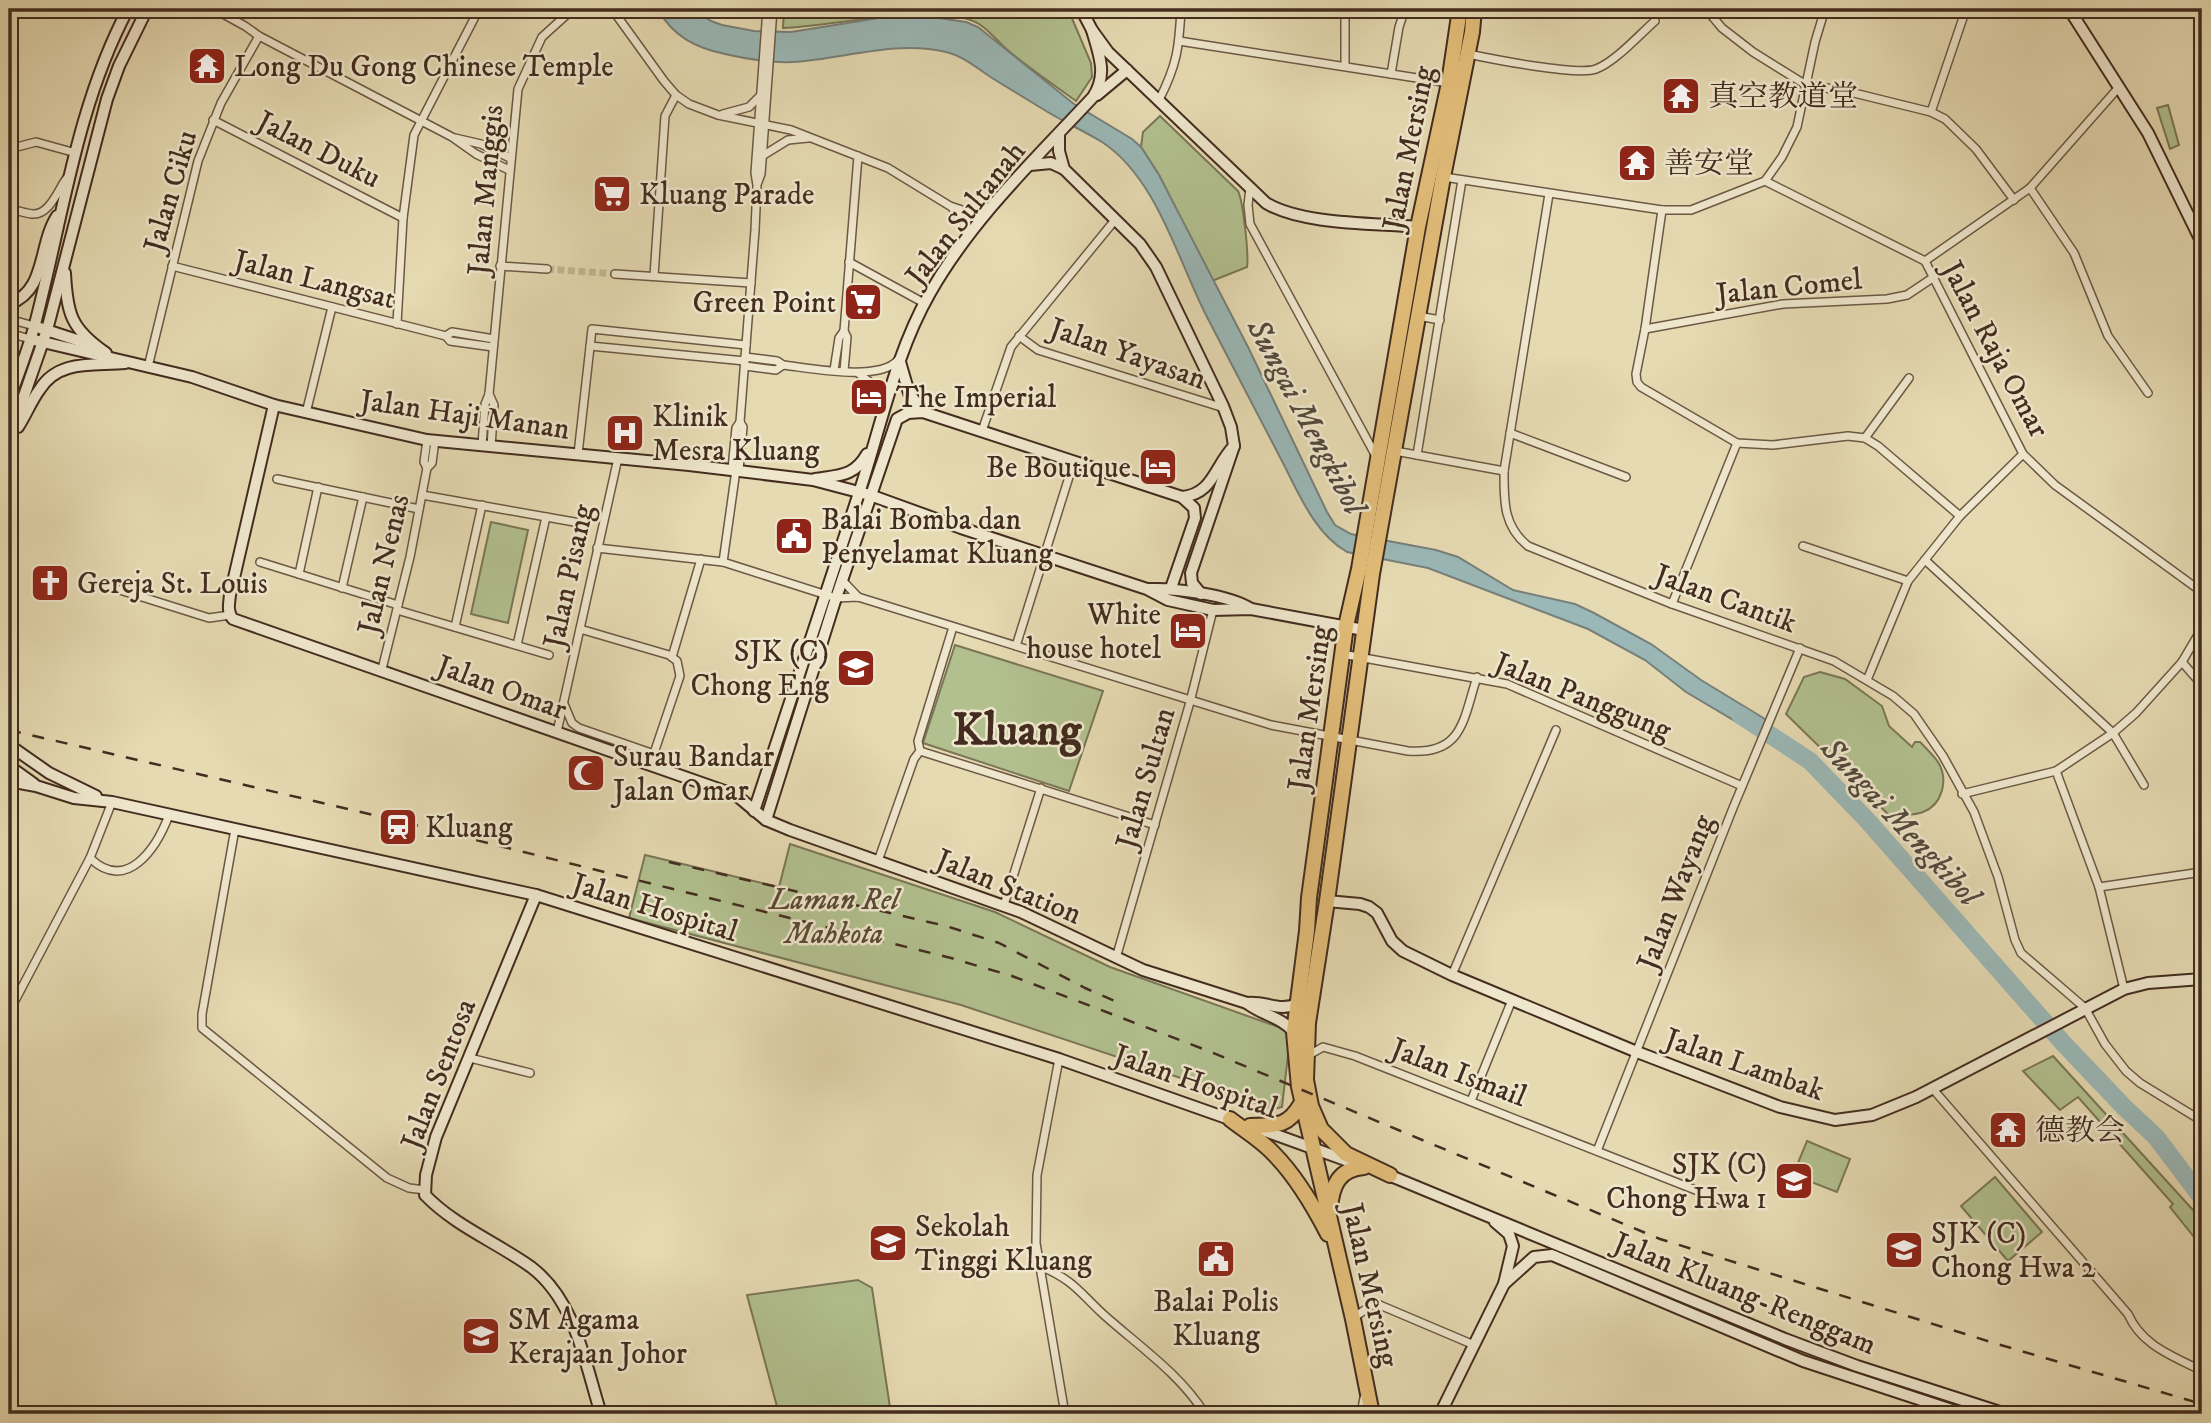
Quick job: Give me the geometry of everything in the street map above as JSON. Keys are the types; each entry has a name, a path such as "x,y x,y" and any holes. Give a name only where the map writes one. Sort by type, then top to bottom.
{"highway":[{"name":"Jalan Mersing","path":"1375,519 1377,458 1419,227 1449,83 1460,9"},
{"name":"Jalan Mersing","path":"1306,1105 1308,1023 1364,630 1366,571 1375,519 1393,451 1468,54 1474,9"},
{"name":"Jalan Mersing","path":"1366,571 1346,626 1309,898 1294,1032 1313,1148 1372,1414"},
{"path":"1307,931 1316,906 1327,901"},
{"path":"1250,1126 1279,1125 1306,1105 1321,1129 1346,1154 1390,1175"},
{"path":"1230,1119 1272,1151 1293,1176 1316,1211 1339,1258"},
{"path":"1329,1217 1331,1196 1341,1176 1353,1168 1364,1167"},
{"path":"1367,1386 1374,1398 1378,1414"}],"street":[{"path":"9,400 34,327 94,85 128,9"},
{"path":"9,439 47,330 107,99 119,66 147,9"},
{"path":"214,9 259,36 452,137 476,154 509,170"},
{"name":"Jalan Duku","path":"397,324 403,218 411,146 420,120 479,9"},
{"name":"Jalan Manggis","path":"486,445 494,405 489,394 510,158 520,81 542,37 573,9"},
{"path":"612,9 676,95 690,104 718,115 809,138 896,172 950,206 980,216 988,213"},
{"path":"723,562 736,470 736,428 740,422 745,361 767,9"},
{"path":"718,115 749,107 763,92 773,9"},
{"path":"1081,9 1108,52 1266,203 1279,211 1303,217 1419,227"},
{"path":"1159,100 1173,71 1180,41 1181,9"},
{"path":"1345,9 1345,66"},
{"path":"1391,74 1405,9"},
{"path":"1706,9 1722,28 1753,52 1806,85 1846,91 1931,112 1945,119 1963,134 2014,200"},
{"path":"1443,177 1662,210 1692,210 1765,181 1782,157 1797,127 1825,9"},
{"path":"1931,112 1966,9"},
{"path":"2069,9 2148,133 2202,243"},
{"path":"1468,54 1584,71 1599,68 1655,21"},
{"name":"Jalan Sultanah","path":"865,494 887,402 924,303 988,213 1100,86 1102,68 1092,30"},
{"name":"Jalan Ciku","path":"148,367 198,161 214,120 259,36"},
{"path":"1180,41 1449,83"},
{"name":"Jalan Sultanah","path":"1093,97 1104,91 1127,70"},
{"path":"1925,261 2030,188 2119,87"},
{"path":"654,276 666,116 676,95"},
{"name":"Jalan Duku","path":"214,120 403,218"},
{"path":"757,185 761,174 761,124"},
{"path":"1059,134 1059,151 1064,169"},
{"path":"452,137 481,144 510,158"},
{"path":"762,156 788,140 809,138"},
{"path":"9,149 36,142 76,153"},
{"path":"844,371 847,337 844,331 858,156"},
{"path":"1029,165 1051,163 1064,169 1140,244 1157,267 1224,408 1234,446 1191,569 1192,583 1201,594"},
{"path":"9,209 36,215 43,212 71,171"},
{"name":"Jalan Mersing","path":"1417,455 1462,180"},
{"name":"Jalan Raja Omar","path":"1765,181 1925,261 2023,454 2056,485 2202,592"},
{"path":"1250,187 1250,224 1377,458"},
{"path":"2030,188 2074,253 2108,336 2148,393"},
{"name":"Jalan Cantik","path":"1549,194 1504,471 1504,502 1515,536 1528,546 1672,604 1834,661 1867,680 1914,714 1943,756 1973,812 1993,864 2021,953 2085,1008"},
{"path":"950,206 964,223 967,239"},
{"path":"9,304 30,291 37,278 48,233 62,208"},
{"path":"1662,210 1646,329 1636,374 1641,387 1737,443 1773,445 1848,436 1865,438 1960,516"},
{"path":"982,431 1009,352 1019,336 1115,220"},
{"path":"849,262 924,303"},
{"path":"64,263 67,303 71,317 88,341 113,358"},
{"name":"Jalan Langsat","path":"172,266 446,336 450,341 494,343"},
{"path":"500,266 547,269"},
{"path":"615,274 751,283"},
{"name":"Jalan Comel","path":"1646,329 1783,304 1887,299 1907,295 1934,277"},
{"path":"306,413 332,307"},
{"path":"1418,316 1440,320"},
{"name":"Jalan Haji Manan","path":"9,319 80,341 101,354"},
{"path":"578,454 592,329 746,345"},
{"path":"834,370 839,338 844,331"},
{"name":"Jalan Haji Manan","path":"9,333 192,377 274,405 431,440 813,480 865,494 1147,589 1168,600 1213,610 1251,609"},
{"name":"Jalan Yayasan","path":"1019,336 1038,350 1224,408"},
{"path":"590,346 745,361 776,370 783,365 858,372 893,366 902,357"},
{"path":"902,357 909,393 923,412 1182,496 1194,495 1206,487 1223,458 1234,446"},
{"path":"9,439 49,376 64,368 80,365 127,362"},
{"path":"858,372 879,389 887,402"},
{"path":"1865,438 1909,378"},
{"path":"107,586 209,618 230,615 230,595 274,405"},
{"name":"Jalan Sultanah","path":"754,811 865,494 897,419 908,413 923,412"},
{"path":"1510,433 1626,477"},
{"path":"813,480 856,470 877,436"},
{"name":"Jalan Nenas","path":"382,669 422,495 427,468 424,463 431,440"},
{"path":"1672,604 1737,443"},
{"path":"1393,451 1504,471"},
{"path":"1867,680 1908,582 1960,516 2023,454"},
{"name":"Jalan Pisang","path":"557,732 618,458"},
{"path":"1016,646 1074,461"},
{"path":"277,479 419,509"},
{"path":"299,574 318,487"},
{"path":"422,495 580,523"},
{"path":"1171,588 1195,518 1194,508 1182,496"},
{"path":"342,588 363,497"},
{"path":"455,627 482,505"},
{"path":"517,645 546,517"},
{"path":"1804,546 1908,582"},
{"path":"597,548 723,562 831,596 858,597 1270,725 1403,750 1424,752 1450,743 1462,723 1477,677"},
{"path":"672,657 701,559"},
{"path":"1925,560 2113,733 2144,785"},
{"path":"260,562 455,627 549,655"},
{"path":"837,578 858,597"},
{"path":"1147,589 1171,588 1242,603 1251,609 1364,630"},
{"name":"Jalan Sultanah","path":"766,820 831,596"},
{"name":"Jalan Sultan","path":"1116,958 1190,702 1213,610"},
{"name":"Jalan Omar","path":"230,615 241,623 382,669 557,732 652,760 736,795 754,811"},
{"path":"878,862 914,759 920,751 918,741 953,627"},
{"path":"1962,794 2056,771 2113,733 2136,713 2182,662 2202,628"},
{"path":"564,703 572,723 579,728 652,760 680,676 677,660 672,657 580,629"},
{"name":"Jalan Wayang","path":"1597,1151 1742,786 1800,648"},
{"name":"Jalan Panggung","path":"1342,654 1507,684 1742,786"},
{"path":"2182,662 2202,685"},
{"path":"1452,975 1556,730"},
{"path":"9,745 49,773 112,802 90,858 9,1012"},
{"path":"920,751 1155,825"},
{"path":"9,766 36,786"},
{"path":"2056,771 2099,887 2124,989"},
{"name":"Jalan Hospital","path":"9,781 74,798 112,802 536,895 1059,1059 1313,1148"},
{"path":"1004,905 1041,788"},
{"name":"Jalan Station","path":"754,811 766,820 1004,905 1143,970 1247,1003 1256,1010 1286,1023 1294,1032"},
{"path":"90,858 100,868 108,871 137,864 161,836 169,815"},
{"path":"235,829 202,1014 202,1028 378,1172 409,1188 425,1190"},
{"path":"2099,887 2202,873"},
{"name":"Jalan Sentosa","path":"536,895 436,1137 426,1175 425,1195 435,1205 532,1268 553,1287 568,1312 601,1414"},
{"name":"Jalan Lambak","path":"1327,901 1360,904 1370,908 1377,913 1392,941 1403,951 1452,975 1637,1052 1780,1107 1835,1120 1872,1115 1932,1088 2124,989 2148,983 2202,979"},
{"path":"1471,1101 1512,1000"},
{"name":"Jalan Station","path":"1247,1003 1261,1001 1282,1008 1297,1004"},
{"path":"2085,1008 2105,1044 2126,1071 2140,1083 2202,1121"},
{"name":"Jalan Ismail","path":"1306,1058 1323,1047 1333,1048 1721,1200"},
{"path":"470,1058 530,1073"},
{"path":"1059,1059 1037,1175 1037,1243 1065,1414"},
{"path":"1932,1088 2128,1314 2140,1335 2172,1357 2202,1371"},
{"name":"Jalan Kluang-Renggam","path":"1313,1148 1390,1175 1785,1339 1857,1366 2006,1414"},
{"path":"1443,1413 1504,1284 1513,1246 1509,1234 1488,1215"},
{"name":"Jalan Kluang-Renggam","path":"1504,1284 1534,1257 1552,1255 1791,1357 1964,1414"},
{"path":"1041,1266 1070,1280 1102,1313 1170,1371 1205,1414"},
{"path":"1353,1319 1375,1303 1474,1345"},
{"path":"1361,1414 1364,1401 1363,1371"}],"green space":[{"path":"784,9 1068,9 1091,63 1092,77 1076,101 1019,59 979,24 961,17 912,14 783,28"},
{"path":"2168,105 2179,145 2170,149 2157,108"},
{"path":"1160,116 1238,191 1245,228 1247,267 1212,281 1159,175 1141,147 1143,132"},
{"path":"491,522 528,530 508,623 471,614"},
{"path":"955,645 1103,691 1069,791 923,743"},
{"path":"1820,672 1845,679 1882,706 1889,726 1912,747 1915,742 1920,742 1936,759 1943,776 1943,784 1939,798 1930,809 1891,817 1786,714 1804,677"},
{"name":"Laman Rel Mahkota","path":"790,844 995,912 1110,967 1284,1029 1290,1038 1282,1107 1274,1109 961,1005 629,918 645,855 779,887"},
{"path":"2053,1056 2202,1220 2202,1247 2170,1207 2173,1204 2078,1097 2060,1110 2023,1071"},
{"path":"1807,1141 1850,1159 1837,1192 1793,1175"},
{"path":"1995,1177 2042,1232 2008,1261 1961,1206"},
{"path":"858,1280 872,1288 891,1414 779,1414 747,1295"}],"water":[{"name":"Sungai Mengkibol","path":"658,9 693,9 722,25 754,31 791,32 885,17 925,16 966,22 978,27 1074,104 1141,147 1159,175 1249,349 1335,525 1351,534 1436,550 1458,557 1513,590 1575,604 1594,613 1651,644 1701,680 1765,719 1757,734 1686,692 1645,660 1588,629 1428,568 1347,552 1326,535 1302,500 1207,317 1152,198 1138,177 1102,142 970,63 946,52 908,48 793,62 750,59 695,44 670,27"}],"waterway":[{"name":"Sungai Mengkibol","path":"1740,715 1810,761 1867,820 2064,1044 2156,1137 2202,1198"}],"tunnel":[{"path":"547,269 615,274"}],"railway":[{"path":"9,730 391,819 951,958 1012,976 1211,1052 1660,1239 1994,1343 2202,1404"},
{"path":"669,862 946,926 999,943 1117,1002"}],"place":[{"name":"Long Du Gong Chinese Temple","path":"207,66"},
{"name":"真空教道堂","path":"1681,96"},
{"name":"善安堂","path":"1637,163"},
{"name":"Kluang Parade","path":"612,194"},
{"name":"Green Point","path":"863,302"},
{"name":"The Imperial","path":"869,397"},
{"name":"Klinik Mesra Kluang","path":"625,433"},
{"name":"Be Boutique","path":"1158,467"},
{"name":"Balai Bomba dan Penyelamat Kluang","path":"794,536"},
{"name":"Gereja St. Louis","path":"50,583"},
{"name":"White house hotel","path":"1188,631"},
{"name":"SJK (C) Chong Eng","path":"856,668"},
{"name":"Surau Bandar Jalan Omar","path":"586,773"},
{"name":"Kluang","path":"398,827"},
{"name":"德教会","path":"2008,1130"},
{"name":"SJK (C) Chong Hwa 1","path":"1794,1181"},
{"name":"Sekolah Tinggi Kluang","path":"888,1243"},
{"name":"SJK (C) Chong Hwa 2","path":"1904,1250"},
{"name":"Balai Polis Kluang","path":"1216,1259"},
{"name":"SM Agama Kerajaan Johor","path":"481,1336"}],"district":[{"name":"Kluang","path":"1017,729"}]}
